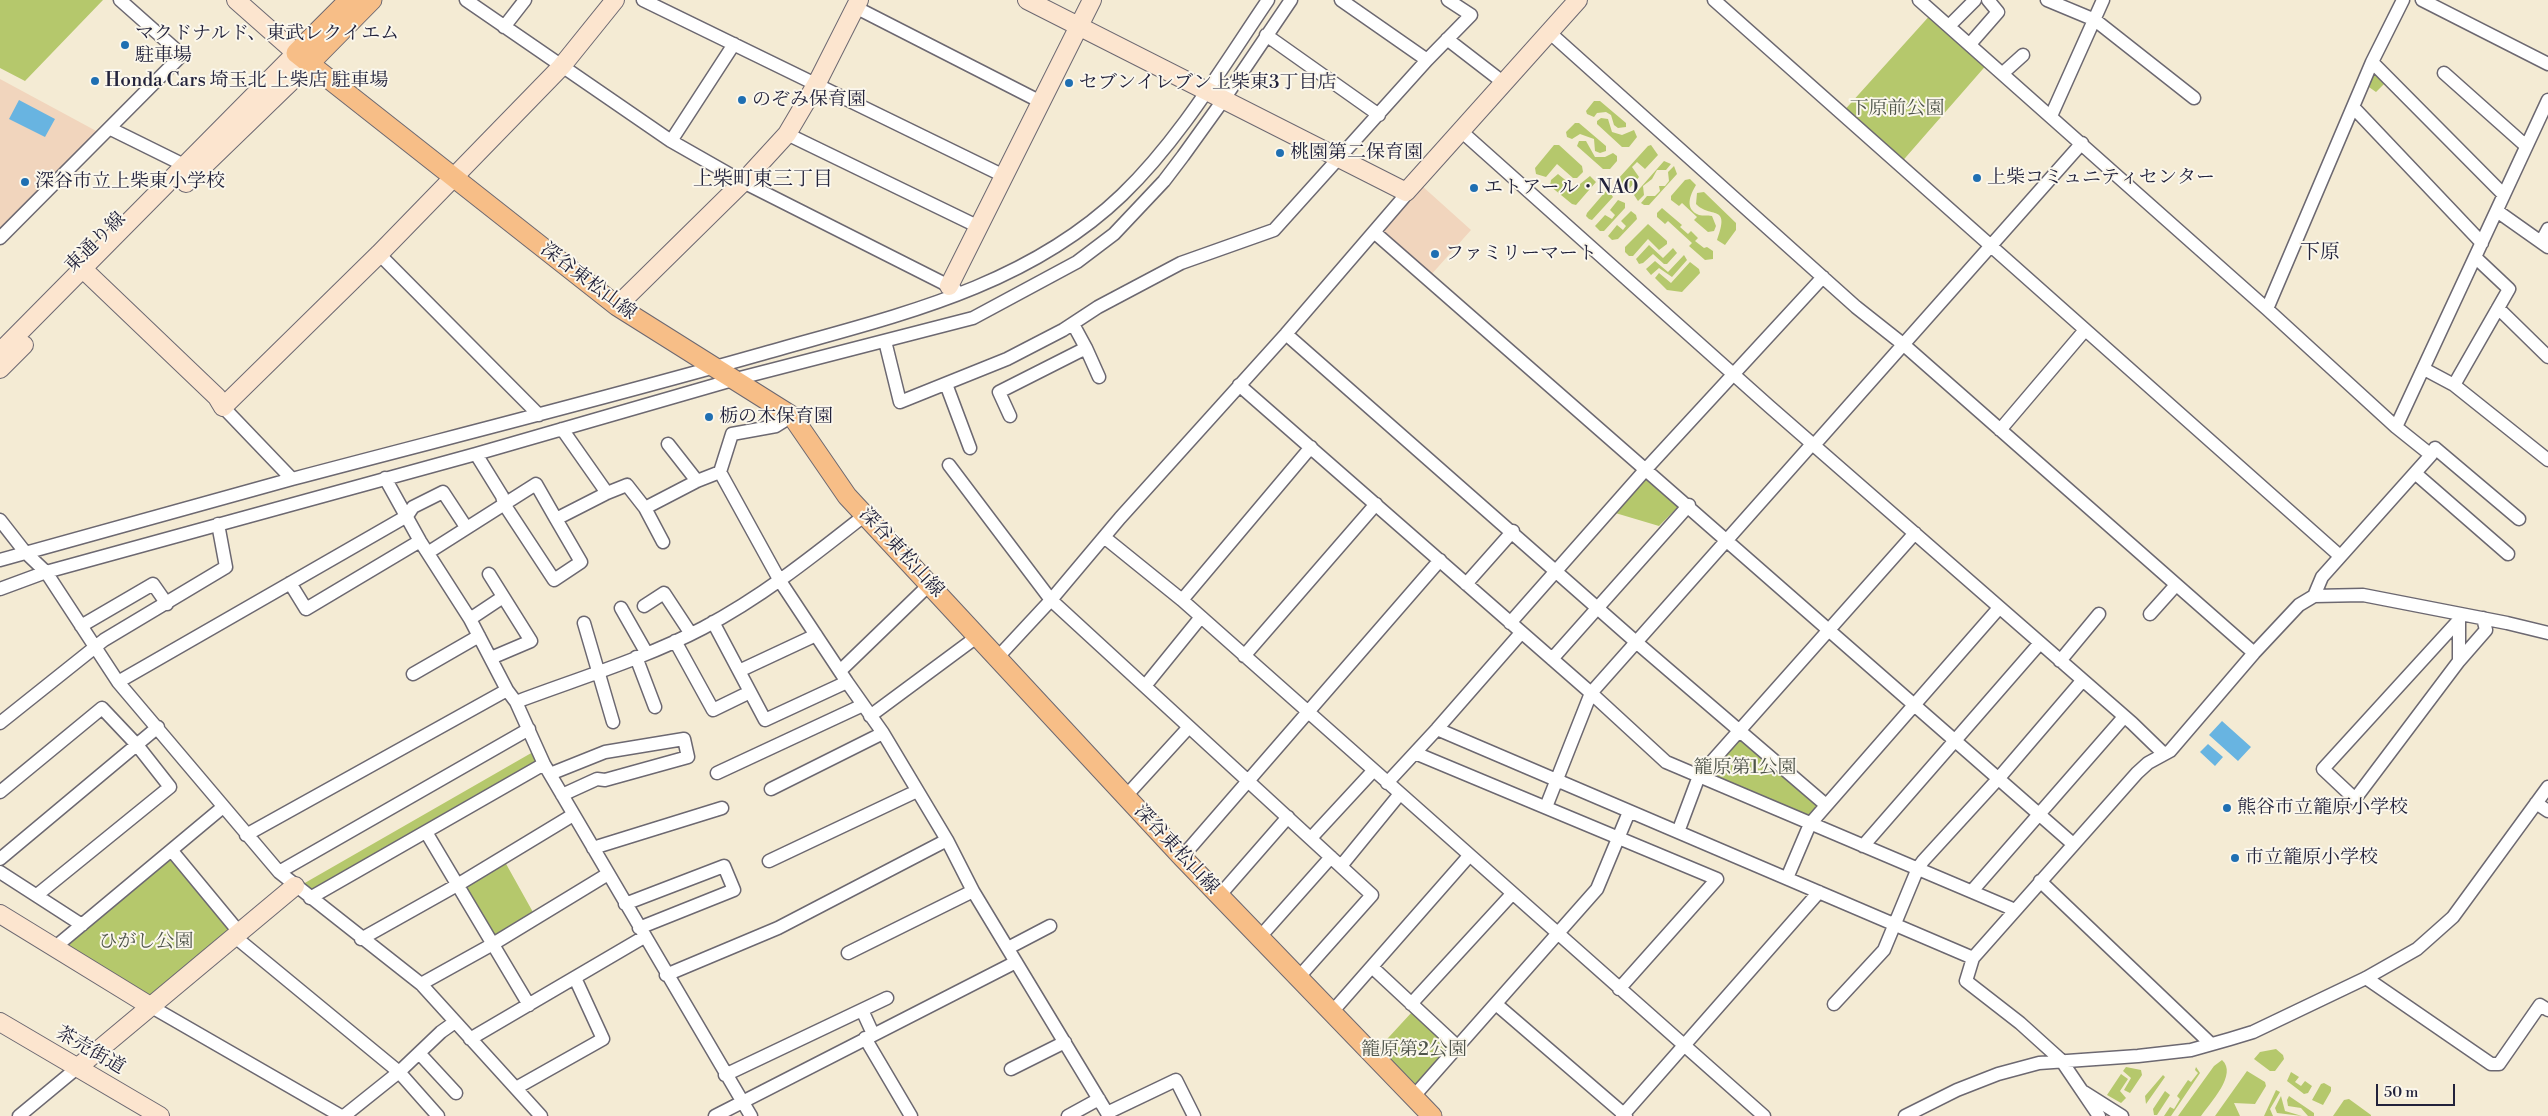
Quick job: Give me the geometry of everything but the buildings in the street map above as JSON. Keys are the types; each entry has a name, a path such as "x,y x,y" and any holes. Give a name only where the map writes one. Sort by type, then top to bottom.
{"main road":[{"path":"303,58 349,0"},
{"path":"303,58 372,0"},
{"name":"深谷東松山線","path":"303,58 452,178 616,306 736,379 792,416 847,496 1182,857 1432,1116"}],"street":[{"path":"0,238 111,129 182,55 120,0"},
{"path":"236,0 303,58"},
{"path":"466,0 671,141 743,182 956,290"},
{"path":"504,27 526,0"},
{"path":"223,407 379,254 561,67 615,0"},
{"path":"642,0 1004,176"},
{"path":"1027,0 1406,192"},
{"path":"956,290 979,227 1092,0"},
{"path":"0,560 292,479 539,415 912,312 956,290 1022,268 1080,230 1122,195 1170,142 1268,0"},
{"path":"0,589 46,572 476,454 736,379 973,318 1078,262 1114,234 1164,181 1224,100 1266,34 1291,0"},
{"path":"1341,0 1427,60"},
{"path":"885,341 900,402 1007,359 1073,324 1098,307 1181,263 1274,230 1427,60 1471,16 1448,0"},
{"path":"998,657 1051,600 1104,537 1286,334 1406,192 1578,0"},
{"path":"1714,0 2340,556"},
{"path":"1919,0 2267,308 2396,426 2431,455"},
{"path":"1949,26 1975,0"},
{"path":"1970,44 1998,12 1988,0"},
{"path":"2047,0 2095,20 2194,98"},
{"path":"2051,116 2103,0"},
{"path":"2267,308 2372,62 2403,0"},
{"path":"2422,0 2548,64"},
{"path":"616,306 743,182 787,134 817,84 857,4 1041,102"},
{"path":"1549,32 1823,277 1904,345 2254,653"},
{"path":"1266,34 1379,115"},
{"path":"1447,39 1504,83"},
{"path":"671,141 734,44"},
{"path":"2003,73 2023,55"},
{"name":"東通り線","path":"0,352 87,273 303,58"},
{"path":"2372,62 2504,195"},
{"path":"2444,73 2526,146"},
{"path":"2396,426 2424,370 2526,146 2544,118 2548,100"},
{"path":"2353,107 2482,243"},
{"path":"111,129 192,169"},
{"path":"1460,131 1732,374 1814,444 2164,754"},
{"path":"787,134 979,227"},
{"path":"1546,806 1591,693 1904,345 2082,143"},
{"path":"2497,211 2544,244 2548,229"},
{"path":"1374,232 2073,844"},
{"path":"379,254 539,415"},
{"path":"2454,385 2509,289 2475,257"},
{"path":"87,273 217,397 223,407 292,479"},
{"name":"東通り線","path":"0,369 87,273"},
{"path":"1510,623 1646,469 1823,277"},
{"path":"2498,308 2548,356"},
{"path":"1073,324 1099,377"},
{"path":"2000,430 2085,330"},
{"path":"1286,334 1513,531 1636,642 1826,805"},
{"path":"1010,416 999,392 1086,348"},
{"path":"2424,370 2454,385 2548,460"},
{"path":"946,384 970,448"},
{"path":"1239,385 1591,693 1656,755 1666,762 2015,910"},
{"path":"792,416 776,426 732,434 720,472 780,581 883,733 947,840 973,891 1108,1114 1176,1080 1194,1116"},
{"path":"562,429 607,492"},
{"path":"668,444 697,481"},
{"path":"1182,600 1311,448"},
{"path":"2314,596 2322,577 2431,455 2435,448 2519,519"},
{"path":"429,552 466,527 504,504 536,484 581,562 554,580 504,504 502,496 476,454"},
{"path":"949,465 1051,600 1372,895 1298,978"},
{"path":"645,508 697,481 720,472"},
{"path":"2415,473 2508,554"},
{"path":"385,478 420,541 429,552 470,619 507,690 516,702 547,769 573,815 751,1116"},
{"path":"556,519 607,492 627,485 645,508 663,542"},
{"path":"118,682 407,516 412,507 443,492 466,527"},
{"path":"1244,656 1376,504"},
{"path":"1552,659 1688,505"},
{"path":"516,702 691,634 780,581 865,515"},
{"path":"0,520 25,552 46,572 97,647 118,682 279,872 361,939 421,984 541,1116"},
{"path":"0,723 104,640 226,567 218,524"},
{"path":"1466,584 1513,531"},
{"path":"1678,832 1699,776 1915,533"},
{"path":"1104,537 1182,600 1399,795 1764,1116"},
{"path":"290,583 306,609 420,541"},
{"path":"1182,857 1440,560"},
{"path":"489,574 531,641 491,658"},
{"path":"81,626 153,584 167,604"},
{"path":"841,670 930,584"},
{"path":"2150,614 2176,585"},
{"path":"644,606 664,593 691,634"},
{"path":"2122,1116 2098,1109 2081,1090 2061,1060 2020,1023 1966,981 1973,958 2040,881 2137,773 2148,763 2170,751 2254,653 2299,605 2314,596 2363,595 2459,617 2483,618 2548,634"},
{"path":"470,619 504,597"},
{"path":"621,608 641,654 655,707"},
{"path":"1787,878 1810,824 1999,608"},
{"path":"2060,661 2100,614"},
{"path":"1145,686 1200,617"},
{"path":"2459,617 2324,768 2355,799 2459,661 2486,630 2483,618"},
{"path":"2459,617 2459,661"},
{"path":"713,622 765,720 847,682"},
{"path":"584,623 613,722"},
{"path":"1387,784 1521,632"},
{"path":"739,671 816,635"},
{"path":"413,674 479,636"},
{"path":"870,716 978,636"},
{"path":"675,641 713,710 750,692"},
{"path":"1863,846 2040,644"},
{"path":"1834,1004 1884,950 1918,868 2082,681"},
{"path":"246,835 507,690"},
{"path":"717,773 863,705"},
{"path":"0,792 102,708 137,745 170,787 37,895"},
{"path":"1972,891 2124,717"},
{"path":"1126,796 1189,727"},
{"path":"0,859 158,728"},
{"path":"279,872 529,728"},
{"path":"1437,729 1973,958"},
{"path":"771,789 883,733"},
{"path":"310,898 426,832 547,769 605,752 684,739 688,756 605,780 597,779 562,795"},
{"path":"1415,753 1546,806 1717,879 1619,989"},
{"path":"1311,838 1373,771"},
{"path":"1904,1116 1957,1090 1998,1074 2039,1063 2191,1050 2253,1032 2366,978 2417,949 2453,917 2548,787"},
{"path":"769,861 917,791"},
{"path":"1341,866 1399,795"},
{"path":"2536,803 2548,811"},
{"path":"54,948 223,807"},
{"path":"593,848 722,808"},
{"path":"1414,1096 1597,890 1629,812"},
{"path":"361,939 459,884 573,815"},
{"path":"1219,896 1288,818"},
{"path":"426,832 459,884 529,1005"},
{"path":"666,975 778,928 947,840"},
{"path":"172,851 237,934 399,1072 438,1116"},
{"path":"1332,1012 1469,856"},
{"path":"1259,938 1331,857"},
{"path":"470,1039 575,978 641,932 734,890 724,866 625,904"},
{"path":"0,872 82,925"},
{"path":"421,984 494,944 608,874"},
{"path":"2040,881 2211,1044"},
{"path":"19,1116 295,886"},
{"path":"848,953 973,891"},
{"path":"1496,1004 1624,1115 1683,1045 1819,892"},
{"path":"1411,1004 1512,894"},
{"path":"0,914 150,1006 342,1116 399,1072 455,1022"},
{"path":"1008,948 1050,926"},
{"path":"715,1116 1016,962"},
{"path":"1372,967 1458,1048"},
{"path":"516,1088 603,1039 575,978"},
{"path":"2366,978 2490,1064 2499,1064 2540,1005 2548,1010"},
{"path":"726,1075 887,998"},
{"path":"862,1010 869,1036 911,1116"},
{"name":"茶売街道","path":"0,1022 160,1116"},
{"path":"1011,1069 1065,1042"},
{"path":"419,1053 456,1092"},
{"path":"1068,1116 1099,1099"}],"shaded area":[{"name":"深谷市立上柴東小学校","path":"0,79 100,133 0,232"},
{"path":"1421,185 1471,230 1430,276 1381,234 1381,230"}],"green space":[{"path":"0,0 103,0 25,81 0,68"},
{"name":"下原前公園","path":"1933,12 1989,62 1899,165 1841,114"},
{"path":"2371,74 2377,74 2385,83 2376,92 2366,85"},
{"path":"1594,101 1600,101 1626,123 1626,127 1618,128 1614,125 1611,115 1606,112 1597,113 1594,117 1587,114 1586,111"},
{"path":"1601,118 1608,119 1612,132 1622,135 1634,130 1637,137 1629,147 1622,147 1597,124 1597,121"},
{"path":"1575,123 1579,123 1606,146 1606,151 1600,153 1595,151 1594,139 1580,134 1572,139 1567,137 1566,132"},
{"path":"1579,141 1586,141 1595,157 1605,157 1613,153 1617,156 1617,161 1610,169 1603,169 1577,146"},
{"path":"1554,145 1559,145 1582,166 1583,172 1577,178 1573,178 1557,164 1546,177 1536,174 1535,168"},
{"path":"1651,145 1658,155 1645,169 1637,162 1632,167 1639,177 1629,189 1618,184 1618,179"},
{"path":"1664,161 1671,164 1666,170 1657,170 1652,179 1643,186 1644,195 1638,201 1634,195"},
{"path":"1674,166 1677,174 1649,205 1641,203 1647,196 1655,196 1660,191 1659,186 1665,186 1669,181 1668,172"},
{"path":"1558,174 1575,188 1590,176 1596,182 1576,205 1572,204 1550,186 1551,180"},
{"path":"1690,179 1696,185 1690,197 1691,209 1699,215 1712,216 1716,226 1714,231 1708,232 1694,220 1697,217 1682,203 1679,206 1671,200 1671,196 1685,180"},
{"path":"1606,191 1609,191 1613,197 1592,220 1589,219 1586,216 1587,213"},
{"path":"1704,192 1736,223 1736,230 1725,245 1717,240 1722,221 1720,216 1696,204 1697,193"},
{"path":"1618,200 1625,203 1625,208 1604,231 1600,231 1595,226 1605,215 1612,219 1615,215 1610,210"},
{"path":"1662,208 1682,225 1680,227 1688,234 1691,231 1698,238 1695,241 1704,248 1707,247 1713,251 1713,259 1705,260 1689,246 1692,243 1668,221 1665,224 1657,217 1657,213"},
{"path":"1631,211 1636,215 1637,219 1618,239 1612,240 1608,236 1617,225 1623,230 1626,226 1621,221"},
{"path":"1648,224 1667,241 1667,244 1659,250 1648,239 1633,256 1629,256 1625,252 1625,247"},
{"path":"1649,245 1663,258 1673,248 1677,253 1667,264 1664,264 1653,254 1643,263 1639,264 1636,259"},
{"path":"1684,255 1687,260 1672,277 1659,268 1651,275 1646,269 1655,261 1668,272"},
{"path":"1690,262 1699,269 1700,273 1682,292 1667,290 1655,278 1659,273 1671,283"},
{"path":"1643,476 1679,506 1659,526 1612,512"},
{"name":"籠原第1公園","path":"1739,738 1820,805 1807,818 1710,774"},
{"path":"533,752 539,763 313,892 303,884"},
{"name":"ひがし公園","path":"172,851 239,932 150,1006 54,948"},
{"path":"505,862 534,914 497,936 493,935 466,888 469,881"},
{"name":"籠原第2公園","path":"1412,1012 1451,1048 1412,1088 1377,1050"},
{"path":"2276,1049 2283,1055 2284,1059 2275,1071 2270,1071 2254,1059 2260,1052"},
{"path":"2222,1060 2226,1066 2225,1080 2201,1116 2178,1116 2214,1066"},
{"path":"2126,1067 2141,1070 2142,1075 2130,1093 2124,1090 2131,1078 2123,1071"},
{"path":"2196,1067 2200,1073 2171,1116 2164,1116 2170,1107 2174,1109 2180,1099 2177,1096 2188,1080 2191,1082 2198,1073 2195,1070"},
{"path":"2247,1071 2265,1082 2266,1086 2255,1104 2234,1103 2240,1116 2215,1116"},
{"path":"2291,1072 2299,1077 2295,1082 2301,1086 2305,1081 2312,1086 2308,1093 2304,1094 2287,1081"},
{"path":"2121,1074 2128,1079 2120,1091 2126,1098 2121,1103 2107,1095"},
{"path":"2163,1075 2165,1077 2146,1104 2145,1096"},
{"path":"2324,1083 2331,1087 2331,1091 2323,1105 2312,1100 2321,1084"},
{"path":"2276,1090 2280,1092 2270,1109 2273,1116 2264,1116"},
{"path":"2165,1091 2170,1095 2157,1115 2154,1115 2153,1109"},
{"path":"2281,1096 2285,1111 2302,1116 2277,1113 2275,1108"},
{"path":"2289,1096 2314,1113 2314,1116 2308,1116 2301,1108 2288,1106 2287,1100"},
{"path":"2349,1099 2371,1116 2333,1116 2344,1100"}],"water":[{"path":"19,100 55,119 45,137 9,119"},
{"path":"2222,721 2251,747 2238,761 2209,735"},
{"path":"2208,744 2223,757 2215,766 2200,752"}],"place":[{"name":"マクドナルド、東武レクイエム 駐車場","path":"125,45"},
{"name":"Honda Cars 埼玉北 上柴店 駐車場","path":"95,81"},
{"name":"セブンイレブン上柴東3丁目店","path":"1069,83"},
{"name":"のぞみ保育園","path":"742,100"},
{"name":"桃園第二保育園","path":"1280,153"},
{"name":"上柴コミュニティセンター","path":"1977,178"},
{"name":"深谷市立上柴東小学校","path":"25,182"},
{"name":"エトアール・NAO","path":"1474,188"},
{"name":"ファミリーマート","path":"1435,254"},
{"name":"栃の木保育園","path":"709,417"},
{"name":"熊谷市立籠原小学校","path":"2227,808"},
{"name":"市立籠原小学校","path":"2235,858"}],"district":[{"name":"上柴町東三丁目","path":"763,180"},
{"name":"下原","path":"2320,253"}]}
